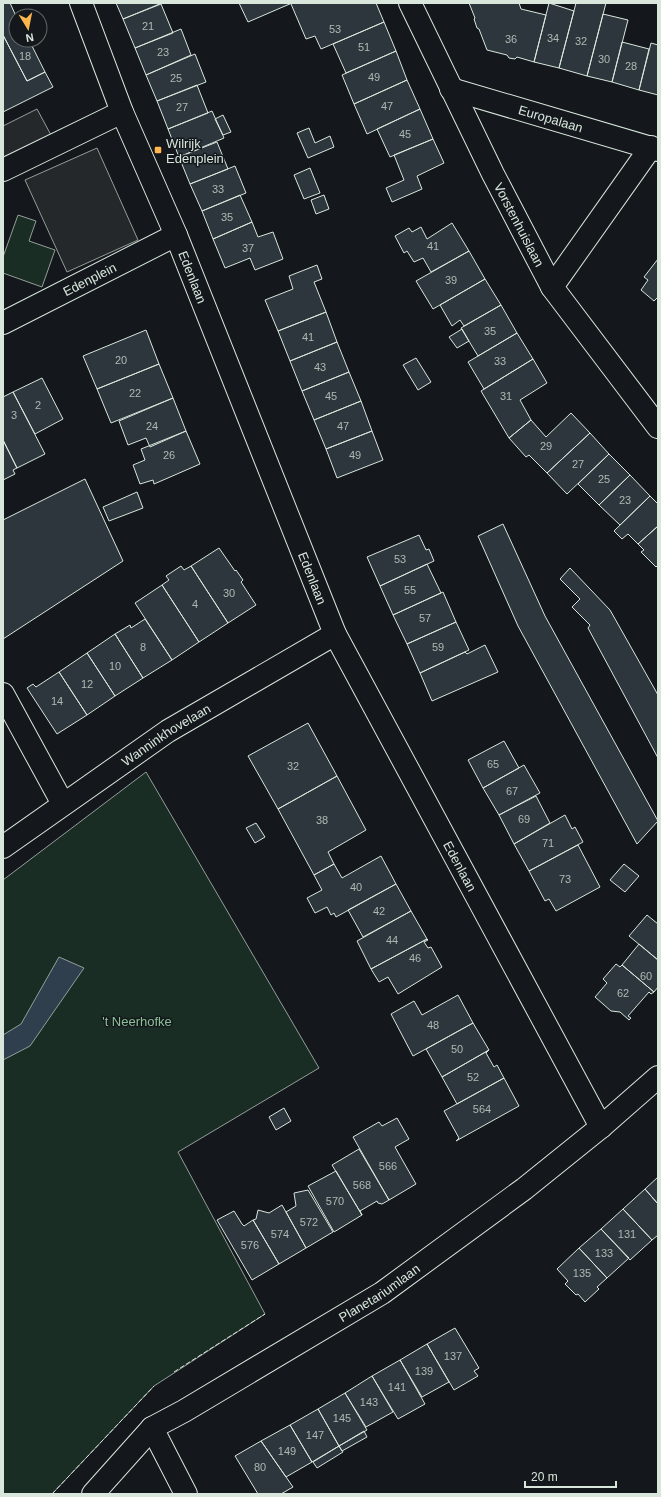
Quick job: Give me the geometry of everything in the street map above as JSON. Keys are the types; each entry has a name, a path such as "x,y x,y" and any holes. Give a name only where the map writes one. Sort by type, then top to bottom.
{"street":[{"name":"Edenlaan","path":"81,3 122,112 176,235 335,634 601,1127"},
{"name":"Vorstenhuislaan","path":"410,3 451,89 552,287 658,427"},
{"name":"Europalaan","path":"451,89 654,148 552,287"},
{"path":"3,170 122,112"},
{"name":"Edenplein","path":"3,323 176,235"},
{"name":"Wanninkhovelaan","path":"3,846 168,731 335,634"},
{"path":"3,694 63,804"},
{"name":"Planetariumlaan","path":"93,1494 152,1428 184,1411 382,1293 524,1189 601,1127 658,1077"},
{"path":"152,1428 186,1494"}],"green space":[{"path":"18,215 36,221 29,241 55,250 42,287 3,273 3,257"},
{"name":"'t Neerhofke","path":"146,772 319,1068 178,1152 265,1314 154,1386 52,1494 3,1494 3,880"}],"shaded area":[{"path":"37,109 51,135 3,159 3,126"},
{"path":"97,148 138,240 67,272 25,180"}],"water":[{"path":"59,957 84,968 30,1046 3,1060 3,1035 21,1024"}],"building":[{"path":"3,3 10,3 12,8 8,8 8,45 3,35"},
{"path":"116,3 162,3 123,19"},
{"path":"239,3 292,3 248,22"},
{"path":"376,3 384,22 321,49 315,36 306,39 291,4"},
{"path":"469,3 519,3 521,9 546,15 534,62 517,57 515,59 509,58 507,55 487,50 479,29 477,28"},
{"path":"549,3 574,11 559,68 534,62"},
{"path":"576,3 606,3 587,76 559,68"},
{"path":"161,4 173,33 135,48 123,19"},
{"path":"603,14 628,20 612,82 587,76"},
{"path":"384,22 396,51 346,73 333,44"},
{"path":"181,29 191,55 146,75 135,48"},
{"path":"3,35 8,45 8,48 10,48 27,81 45,72 53,87 3,112"},
{"path":"622,42 649,49 639,90 612,82"},
{"path":"651,43 658,45 658,95 639,90"},
{"path":"10,48 33,48 45,72 27,81"},
{"path":"396,51 407,80 354,104 342,75"},
{"path":"195,54 206,82 157,101 146,75"},
{"path":"407,80 420,109 367,134 354,104"},
{"path":"197,85 208,113 168,129 157,101"},
{"path":"420,109 433,139 390,157 377,129"},
{"path":"212,111 224,138 179,157 168,129"},
{"path":"223,115 231,132 223,135 215,119"},
{"path":"309,128 315,143 330,136 334,147 308,158 297,133"},
{"path":"433,139 444,163 417,176 422,189 392,202 386,188 404,180 394,155"},
{"path":"217,142 228,169 190,184 179,157"},
{"path":"235,166 246,193 202,211 190,184"},
{"path":"310,168 320,193 304,199 294,175"},
{"path":"240,195 252,222 213,239 202,211"},
{"path":"324,195 329,209 316,214 311,200"},
{"path":"252,222 258,237 273,232 283,259 255,270 250,258 225,268 213,239"},
{"path":"452,223 469,251 431,272 423,258 414,262 407,251 404,253 395,236 409,228 412,232 421,227 427,239"},
{"path":"469,251 485,279 433,309 416,281"},
{"path":"658,259 658,297 654,301 641,290 648,280 644,277"},
{"path":"317,265 322,279 314,282 326,312 278,331 265,300 293,289 289,276"},
{"path":"485,279 501,305 464,326 460,320 452,326 440,305"},
{"path":"501,305 517,333 478,356 461,328"},
{"path":"326,312 337,342 290,361 278,331"},
{"path":"462,329 469,341 457,348 449,337"},
{"path":"146,330 159,364 97,389 83,356"},
{"path":"517,333 533,359 484,389 468,362"},
{"path":"337,342 349,372 302,391 290,361"},
{"path":"416,358 431,382 418,390 403,365"},
{"path":"533,359 547,383 520,400 531,420 509,438 481,391"},
{"path":"159,364 173,398 111,423 97,389"},
{"path":"349,372 361,401 314,420 302,391"},
{"path":"42,378 63,419 35,434 13,392"},
{"path":"13,392 45,454 17,468 3,440 3,397"},
{"path":"173,398 186,431 150,447 146,438 128,445 119,421"},
{"path":"361,401 372,431 326,449 314,420"},
{"path":"571,413 590,433 547,473 529,455 526,457 509,438 531,420 546,437"},
{"path":"186,431 200,464 154,484 153,480 140,484 133,465 145,460 141,449"},
{"path":"372,431 383,460 337,478 326,449"},
{"path":"590,433 609,454 567,494 547,473"},
{"path":"3,440 17,468 13,470 15,474 3,480"},
{"path":"609,454 630,475 599,505 578,484"},
{"path":"630,475 650,496 620,525 599,505"},
{"path":"85,479 123,561 3,639 3,520"},
{"path":"137,492 143,508 109,521 103,507"},
{"path":"650,496 658,504 658,526 638,544 628,534 622,539 614,531"},
{"path":"503,524 545,616 658,821 637,844 518,626 478,536"},
{"path":"658,526 658,565 656,567 641,552 644,550 638,544"},
{"path":"419,535 426,550 429,549 434,561 380,586 367,557"},
{"path":"219,548 243,580 241,582 256,605 228,623 191,566"},
{"path":"427,564 441,593 393,615 380,586"},
{"path":"181,566 184,570 191,566 228,623 199,642 162,585 169,580 166,576"},
{"path":"570,568 610,610 658,695 658,758 588,628 590,625 572,607 580,599 560,579"},
{"path":"162,585 199,642 172,660 135,603"},
{"path":"443,592 456,622 407,644 393,615"},
{"path":"145,619 172,660 143,678 115,634 130,625 131,628"},
{"path":"456,622 469,650 420,673 407,644"},
{"path":"115,634 143,678 115,696 87,653"},
{"path":"485,645 498,672 432,701 420,673 465,652 467,654"},
{"path":"87,653 115,696 87,715 59,672"},
{"path":"59,672 87,715 57,734 27,688 33,684 36,687"},
{"path":"308,723 337,776 278,809 248,756"},
{"path":"504,741 519,768 483,788 468,760"},
{"path":"524,765 540,793 499,815 483,788"},
{"path":"337,776 366,830 328,852 334,864 314,875 278,809"},
{"path":"536,796 550,823 514,844 499,815"},
{"path":"565,815 572,829 575,827 583,842 529,871 514,844"},
{"path":"256,823 265,837 255,843 246,828"},
{"path":"578,845 600,887 556,911 549,899 545,901 529,871"},
{"path":"381,856 396,884 336,917 334,913 331,915 327,907 315,913 307,898 322,890 314,875 334,864 342,878"},
{"path":"624,864 639,876 625,892 610,880"},
{"path":"396,884 411,911 363,937 348,910"},
{"path":"411,911 427,939 371,969 357,941"},
{"path":"647,915 658,924 658,960 629,936"},
{"path":"427,939 428,940 424,942 428,948 431,947 442,967 398,994 388,977 379,982 371,969"},
{"path":"639,944 658,960 658,987 654,992 622,965"},
{"path":"616,964 620,967 622,965 654,992 651,994 649,992 628,1016 631,1018 629,1020 620,1012 611,1011 595,997 607,983 603,979"},
{"path":"458,995 473,1023 413,1056 391,1014 414,1001 422,1015"},
{"path":"473,1023 489,1050 442,1077 426,1049"},
{"path":"489,1050 486,1053 494,1067 497,1065 504,1078 457,1104 442,1077"},
{"path":"504,1078 519,1106 456,1141 459,1138 444,1111"},
{"path":"284,1108 291,1121 276,1130 269,1117"},
{"path":"397,1118 409,1139 395,1147 416,1184 389,1200 353,1137 379,1122 382,1126"},
{"path":"359,1149 389,1200 382,1204 378,1203 377,1201 360,1211 362,1215 332,1165"},
{"path":"336,1171 362,1215 334,1232 308,1186"},
{"path":"658,1177 658,1204 645,1189"},
{"path":"645,1189 658,1204 658,1235 652,1240 623,1209"},
{"path":"308,1190 333,1232 306,1248 286,1212 296,1206 294,1193"},
{"path":"282,1205 306,1248 279,1264 253,1220 256,1219 258,1210 269,1213"},
{"path":"623,1209 652,1240 630,1260 601,1229"},
{"path":"234,1211 244,1226 253,1220 279,1264 252,1280 217,1220"},
{"path":"601,1229 629,1258 607,1278 579,1248"},
{"path":"579,1248 607,1278 597,1287 599,1289 585,1302 578,1294 576,1295 565,1284 568,1281 557,1269"},
{"path":"455,1328 479,1368 474,1371 478,1376 454,1390 427,1344"},
{"path":"427,1344 449,1382 422,1397 400,1360"},
{"path":"400,1360 425,1404 398,1419 372,1376"},
{"path":"372,1376 393,1412 366,1427 345,1393"},
{"path":"345,1393 367,1430 339,1446 318,1409"},
{"path":"318,1409 339,1446 312,1462 290,1425"},
{"path":"290,1425 312,1462 286,1477 261,1441"},
{"path":"364,1431 367,1437 342,1451 339,1446"},
{"path":"261,1441 293,1487 281,1494 258,1494 235,1456"},
{"path":"339,1446 343,1452 317,1468 313,1462"}],"fence":[{"path":"174,1372 265,1314"},
{"path":"52,1494 154,1386"}],"place":[{"name":"Wilrijk Edenplein","path":"158,150"}]}
